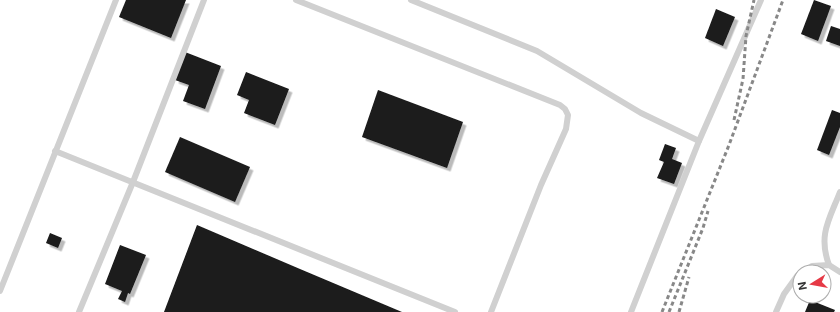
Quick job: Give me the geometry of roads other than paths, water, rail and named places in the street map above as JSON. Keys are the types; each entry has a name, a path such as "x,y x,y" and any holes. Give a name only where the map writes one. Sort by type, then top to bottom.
{"lane":[{"path":"0,291 116,0"},
{"path":"80,312 133,182 204,0"},
{"path":"296,0 556,103 565,109 568,115 566,128 541,186 491,312"},
{"path":"411,0 537,51 641,113 698,141"},
{"path":"631,312 698,141 761,0"},
{"path":"55,151 455,312"},
{"path":"829,264 824,253 826,229 840,192"},
{"path":"776,312 784,294 792,283"}],"railway":[{"path":"734,120 743,79 746,36 754,0"},
{"path":"662,312 729,145 783,0"},
{"path":"669,312 703,228 708,211"},
{"path":"679,312 689,277"}]}
